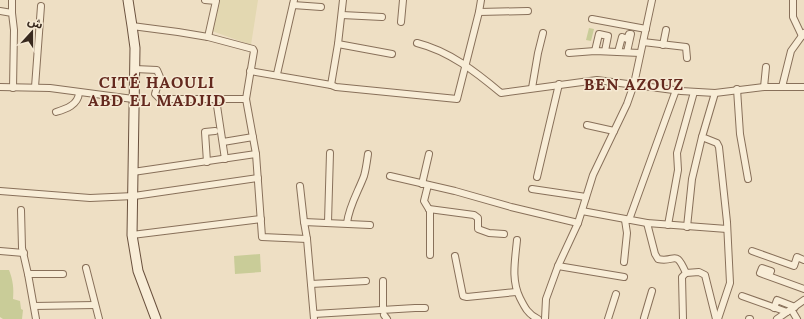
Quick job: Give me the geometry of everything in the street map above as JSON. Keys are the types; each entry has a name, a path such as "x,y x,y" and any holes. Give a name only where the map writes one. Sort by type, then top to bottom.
{"main road":[{"path":"128,0 135,48 133,100 134,196 132,234 138,271 156,319"}],"street":[{"path":"12,0 14,30 13,88"},
{"path":"205,0 216,1 208,37"},
{"path":"332,85 343,0"},
{"path":"401,22 403,0"},
{"path":"250,70 277,74 336,87 457,99 481,0"},
{"path":"546,319 546,299 558,266 578,223 592,175 627,104 634,84 652,0"},
{"path":"782,87 791,52 803,34 793,18 793,0"},
{"path":"277,74 293,2 321,7"},
{"path":"35,87 41,6"},
{"path":"479,12 528,11"},
{"path":"0,12 12,13"},
{"path":"342,15 382,17"},
{"path":"592,19 646,29"},
{"path":"132,26 208,37 253,49 254,51 246,99 256,154 262,237 307,239"},
{"path":"663,44 666,30"},
{"path":"532,88 538,53 544,33"},
{"path":"595,51 599,34 608,36 604,51"},
{"path":"618,52 622,37 627,39 629,34 632,34 627,52"},
{"path":"643,42 686,47 687,58"},
{"path":"417,43 428,45 466,65 501,93 597,80 694,92 715,93 737,89 764,87 804,87"},
{"path":"338,44 392,54"},
{"path":"569,53 604,51 640,53"},
{"path":"764,87 766,67"},
{"path":"135,69 157,70 160,77 155,94 160,99 246,99"},
{"path":"537,177 559,84"},
{"path":"0,87 35,87 133,100"},
{"path":"737,89 740,134 748,179"},
{"path":"624,262 627,220 676,90"},
{"path":"668,225 678,170 677,154 694,92"},
{"path":"56,112 72,105 79,98 79,93"},
{"path":"688,227 692,179 715,93"},
{"path":"216,99 225,159"},
{"path":"587,125 614,131"},
{"path":"207,162 205,132 215,131"},
{"path":"223,142 253,137"},
{"path":"702,137 717,143 719,146 727,229 730,283 717,319"},
{"path":"328,222 330,153"},
{"path":"133,172 256,154"},
{"path":"347,223 350,208 364,176 368,154"},
{"path":"429,154 424,201 429,209 430,255"},
{"path":"390,176 578,223"},
{"path":"0,191 90,198 134,196 258,178"},
{"path":"300,186 307,239 314,316 345,312 385,314 415,308 425,308"},
{"path":"532,189 586,197"},
{"path":"429,209 474,214 478,218 478,229 489,233 504,234"},
{"path":"21,210 22,248 36,319"},
{"path":"582,211 647,223 727,229"},
{"path":"132,234 261,219"},
{"path":"304,222 370,225"},
{"path":"647,223 655,254 658,259 677,259 680,261 686,273"},
{"path":"517,240 513,276 516,292 525,308 532,316 538,319"},
{"path":"0,251 24,253"},
{"path":"752,251 794,266 797,257 804,260"},
{"path":"455,256 463,296 468,297 516,292"},
{"path":"558,266 624,277"},
{"path":"86,268 99,319"},
{"path":"686,273 702,273 705,275 717,319"},
{"path":"683,319 682,278 686,273"},
{"path":"28,274 63,274"},
{"path":"769,276 804,289"},
{"path":"311,284 366,281"},
{"path":"383,281 385,314"},
{"path":"645,319 652,291"},
{"path":"608,319 616,294"},
{"path":"742,296 774,308 791,309"},
{"path":"774,308 776,300 791,309 796,319"},
{"path":"777,319 804,300"},
{"path":"34,306 95,305"},
{"path":"345,312 348,319"}],"shaded area":[{"path":"218,0 258,0 251,45 212,31"}],"green space":[{"path":"589,28 594,29 591,41 586,40"},
{"path":"260,254 261,272 235,274 234,256"},
{"path":"0,270 9,270 13,284 13,299 20,301 21,309 23,310 22,319 3,319 0,317"}],"district":[{"name":"BEN AZOUZ","path":"634,84"},
{"name":"CITÉ HAOULI ABD EL MADJID","path":"157,91"}]}
